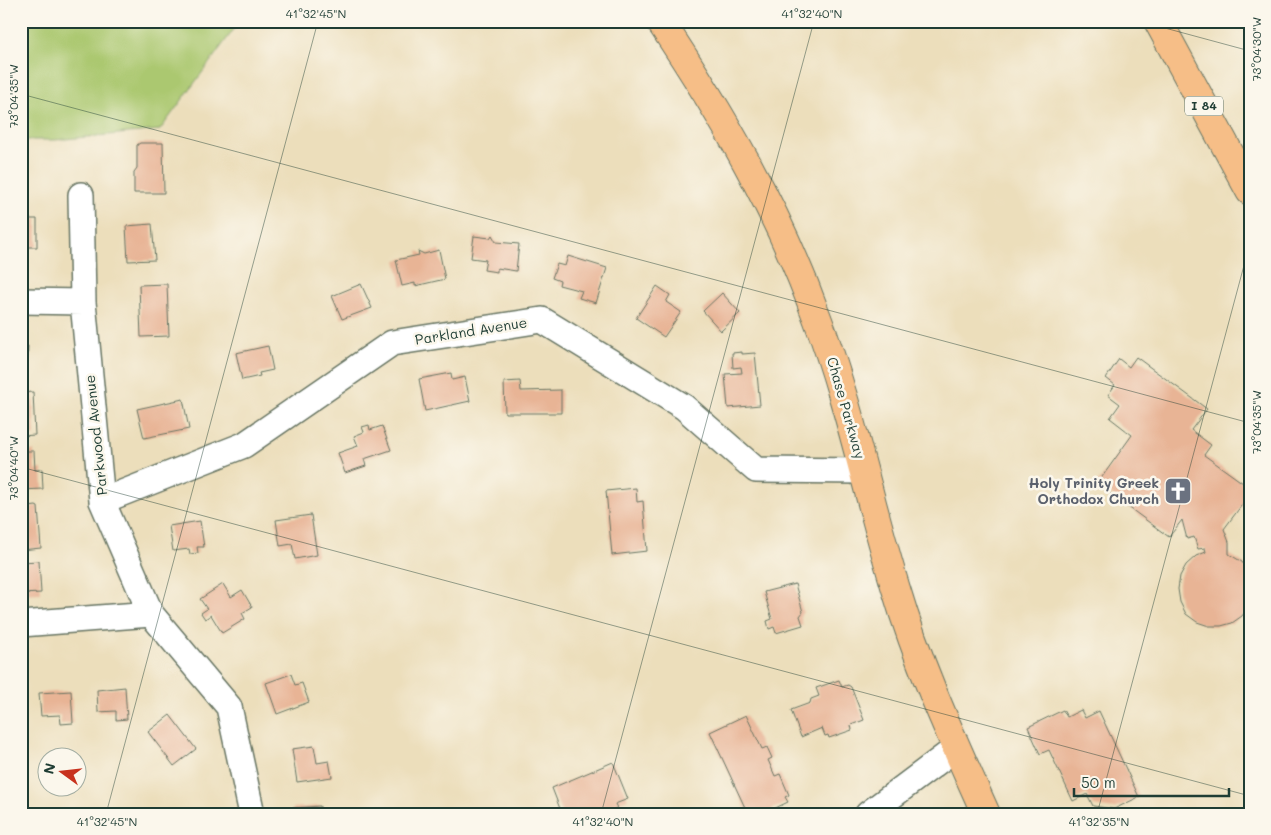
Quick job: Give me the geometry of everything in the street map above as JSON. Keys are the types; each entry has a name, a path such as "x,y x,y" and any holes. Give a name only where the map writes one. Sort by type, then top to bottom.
{"main road":[{"name":"Chase Parkway","path":"660,21 716,108 772,212 796,263 831,356 888,561 913,643 956,748 986,814"},
{"name":"I 84","path":"1158,21 1250,191"}],"street":[{"name":"Parkwood Avenue","path":"81,195 83,302 102,500 151,614 229,707 252,814"},
{"path":"21,301 83,302"},
{"name":"Parkland Avenue","path":"102,500 244,445 392,343 542,320 684,407 756,470 864,471"},
{"path":"21,624 151,614"},
{"path":"868,814 956,748"}],"green space":[{"path":"21,21 240,21 160,130 55,140 21,140"}],"building":[{"path":"140,143 163,143 164,193 134,193 137,145"},
{"path":"21,219 37,219 37,247 21,247"},
{"path":"152,224 155,260 128,261 126,226"},
{"path":"492,235 496,242 519,244 516,271 497,268 497,272 484,270 486,260 471,258 474,236 490,238"},
{"path":"439,250 445,279 415,286 415,283 402,286 396,260 419,255 418,251 424,254"},
{"path":"568,256 607,268 596,303 579,298 582,291 559,285 560,281 552,278 557,264 565,266"},
{"path":"167,284 169,336 141,337 139,285"},
{"path":"361,284 372,308 342,319 332,296"},
{"path":"657,286 670,295 666,302 681,312 664,337 636,318"},
{"path":"722,293 740,313 721,331 703,311"},
{"path":"21,346 28,346 27,378 21,378"},
{"path":"268,346 273,370 259,373 260,376 242,380 236,353"},
{"path":"742,352 742,354 755,353 760,405 728,408 725,374 742,373 741,367 733,368 732,353"},
{"name":"Holy Trinity Greek Orthodox Church","path":"1136,357 1207,409 1191,430 1211,445 1204,455 1250,488 1250,494 1224,529 1229,542 1229,554 1242,562 1250,574 1249,606 1242,616 1232,623 1221,626 1209,626 1197,622 1186,614 1180,602 1178,589 1180,576 1186,565 1196,556 1206,552 1205,548 1198,549 1194,537 1187,539 1182,520 1169,537 1097,484 1132,435 1110,418 1120,404 1108,395 1115,385 1106,378 1119,359 1129,367"},
{"path":"451,373 452,380 465,377 470,401 425,411 419,379"},
{"path":"520,381 521,391 561,390 561,413 505,413 504,382"},
{"path":"33,392 35,435 21,436 21,393"},
{"path":"183,399 189,429 144,438 137,409"},
{"path":"369,425 370,430 382,426 391,450 364,459 366,466 345,473 338,453 358,446 354,436 364,432 362,427"},
{"path":"21,451 34,451 35,470 42,469 43,489 21,490"},
{"path":"636,488 637,502 643,501 647,551 612,555 606,491"},
{"path":"38,507 41,548 21,550 21,508"},
{"path":"311,515 317,555 295,559 292,544 280,546 276,520"},
{"path":"200,521 204,547 197,547 198,553 190,554 189,549 173,551 169,526"},
{"path":"39,561 41,593 21,594 21,562"},
{"path":"223,584 231,597 242,590 252,607 242,613 245,619 222,633 211,615 205,619 201,613 207,609 200,599"},
{"path":"795,584 803,612 800,616 803,625 776,633 774,627 769,629 767,621 772,619 764,592"},
{"path":"291,674 295,685 302,683 309,702 277,714 266,683"},
{"path":"839,680 842,687 848,685 851,687 864,720 851,725 852,730 829,738 828,735 825,736 822,728 801,737 791,710 810,703 811,699 819,696 816,688"},
{"path":"125,687 127,719 116,720 116,711 98,712 97,690"},
{"path":"71,691 73,723 61,724 60,715 41,716 39,693"},
{"path":"1063,710 1067,717 1081,710 1085,718 1099,711 1139,797 1114,809 1093,806 1087,794 1073,801 1049,750 1040,754 1028,727"},
{"path":"170,715 196,749 174,766 148,732"},
{"path":"746,715 762,749 767,747 772,758 768,760 775,776 780,774 789,795 785,797 788,802 763,814 748,814 710,732"},
{"path":"314,746 317,763 329,761 332,777 297,782 292,749"},
{"path":"613,762 628,799 615,804 617,808 603,814 562,814 552,788"},
{"path":"320,806 320,814 294,814 293,808"},
{"path":"173,811 173,814 139,814 139,812"}],"place":[{"name":"Holy Trinity Greek Orthodox Church","path":"1178,491"}]}
